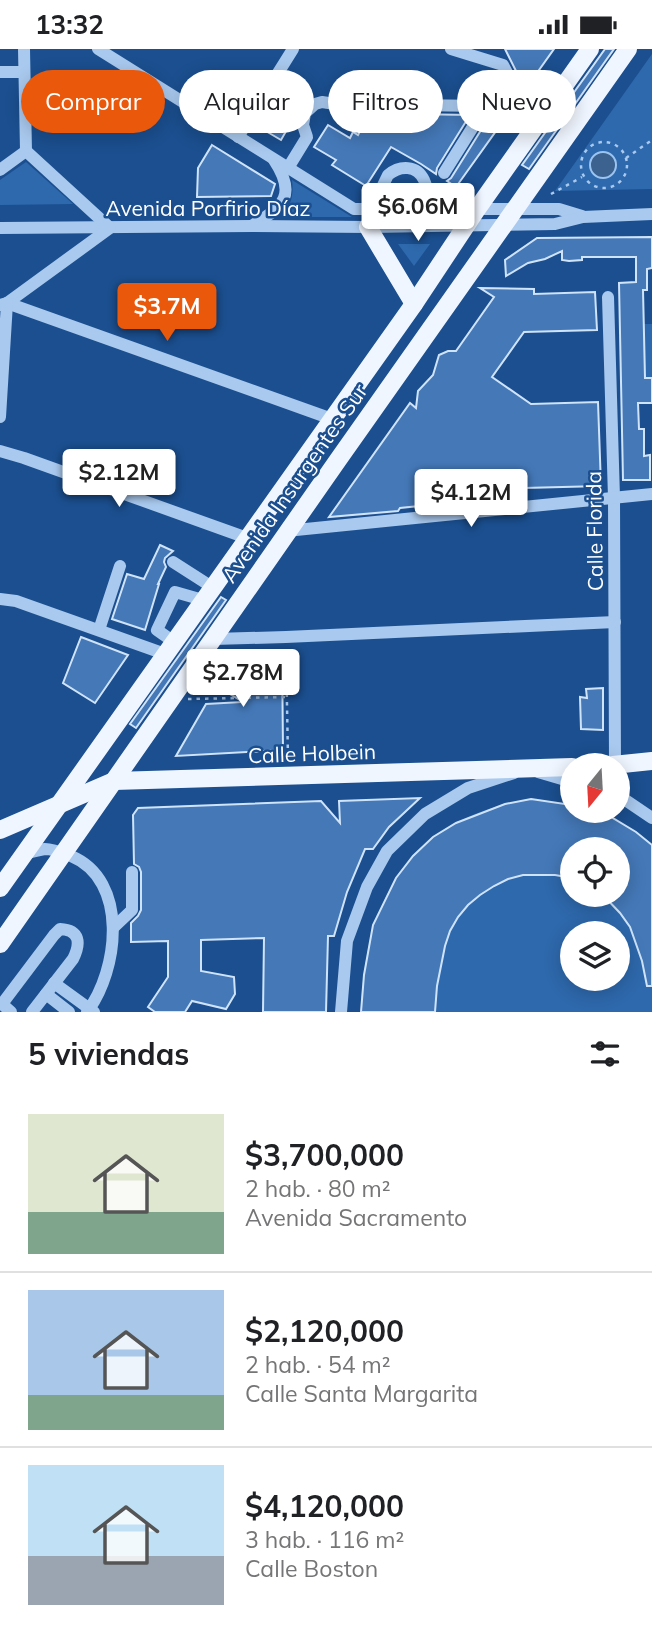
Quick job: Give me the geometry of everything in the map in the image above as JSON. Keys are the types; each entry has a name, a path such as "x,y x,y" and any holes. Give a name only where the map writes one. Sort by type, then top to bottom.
{"main road":[{"name":"Avenida Insurgentes Sur","path":"576,70 590,49"},
{"name":"Avenida Insurgentes Sur","path":"0,944 214,639 286,531 628,49"},
{"name":"Avenida Insurgentes Sur","path":"0,888 414,304 531,133"},
{"path":"370,218 414,304"},
{"path":"630,763 652,761"},
{"name":"Calle Holbein","path":"0,830 114,781 560,768"},
{"path":"0,814 19,822"}],"street":[{"path":"24,49 24,70"},
{"path":"238,137 293,49"},
{"path":"450,49 503,65 506,70"},
{"path":"101,50 288,168 307,137 303,119 309,108 315,104 328,102 353,114 390,115 409,105 486,106 444,173"},
{"path":"0,72 21,72"},
{"path":"2,302 110,228 26,151 26,133"},
{"path":"0,170 26,151"},
{"path":"252,226 275,211 286,191 285,180 272,157"},
{"name":"Avenida Porfirio Díaz","path":"288,168 370,218 502,225 555,224 583,217 652,214"},
{"path":"370,218 388,175 394,170 406,168 422,177 431,210"},
{"name":"Avenida Porfirio Díaz","path":"0,228 252,226 370,218 431,210 477,209 559,209 583,217"},
{"name":"Calle Florida","path":"608,297 614,498 614,753"},
{"path":"0,417 2,302"},
{"path":"2,302 332,419"},
{"path":"0,451 247,538"},
{"path":"286,531 652,494"},
{"path":"173,562 208,594"},
{"path":"99,630 120,566"},
{"path":"169,648 158,630 175,592 208,594"},
{"path":"0,599 16,601 99,630 169,648"},
{"path":"214,639 615,622"},
{"path":"341,1012 347,941 367,887 387,851 425,814 468,788 527,769 560,779"},
{"path":"630,803 652,818"},
{"path":"24,854 47,849 83,862 99,878 112,916 113,928 106,974 90,1011 50,989"},
{"path":"113,928 132,910 132,871"},
{"path":"11,1012 2,1004 54,935 60,929 68,929 75,934 78,950 32,1012"},
{"path":"50,989 69,1012"}],"path":[{"path":"626,158 652,140"},
{"path":"598,142 612,143 626,158 627,172 619,184 613,187 599,188 587,182 583,176 580,162 582,156 598,142"},
{"path":"551,194 583,176"},
{"path":"286,637 289,777"},
{"path":"171,699 286,697"}],"shaded area":[{"path":"652,54 652,189 555,191"},
{"path":"603,152 613,155 616,165 613,175 603,178 593,175 590,165 593,155"},
{"path":"26,162 73,204 0,205 0,180"},
{"path":"292,180 352,217 282,217 291,200"},
{"path":"398,244 430,244 414,266"},
{"path":"644,324 652,324 652,378 645,378"},
{"path":"531,799 560,803 560,823 621,823 652,845 652,1012 361,1012 367,956 373,930 382,904 395,880 411,859 431,840 464,819 492,808"}],"building":[{"path":"505,49 554,49 539,70 516,70"},
{"path":"605,49 614,49 576,103 576,90"},
{"path":"443,115 457,115 459,133 436,174 391,147 366,186 332,165 336,160 314,147 328,125 328,133 342,133 350,138 352,133 443,133"},
{"path":"269,133 285,133 281,140"},
{"path":"479,133 495,133 456,187 447,181"},
{"path":"545,133 554,133 529,169 522,165"},
{"path":"212,145 275,184 271,196 197,197 198,168"},
{"path":"652,237 652,268 647,269 647,290 643,290 645,378 652,378 652,403 638,403 639,429 644,429 644,456 650,455 650,480 623,480 619,283 636,282 636,257 582,257 582,260 569,261 562,260 562,251 528,263 506,276 505,260 537,238"},
{"path":"480,288 534,289 534,294 595,292 597,330 524,332 492,377 531,404 598,402 601,486 524,488 524,492 482,494 478,500 329,517 410,403 416,408 418,391 433,375 439,355 456,351 494,297"},
{"path":"160,545 173,551 165,558 166,567 158,584 145,630 112,619 127,574 144,579"},
{"path":"221,597 226,600 136,728 130,724"},
{"path":"81,637 128,655 95,703 63,683"},
{"path":"282,651 283,750 176,756 206,704 243,702 220,688 228,652"},
{"path":"603,688 603,730 581,729 580,697 587,698 586,689"},
{"path":"420,798 389,827 373,849 365,849 347,892 334,936 328,936 326,1012 263,1012 264,938 201,940 201,971 234,977 235,994 226,1009 192,1001 185,1012 155,1012 148,1007 168,977 168,941 131,942 131,923 141,910 141,872 134,864 133,815 138,808 321,801 340,823 339,801"},
{"path":"531,799 560,803 560,823 621,823 652,845 652,986 647,986 630,921 626,921 614,907 630,907 630,837 560,837 560,876 523,875 508,879 480,895 458,917 445,946 435,1012 361,1012 373,925 396,878 413,856 433,837 456,823 505,804"}]}
